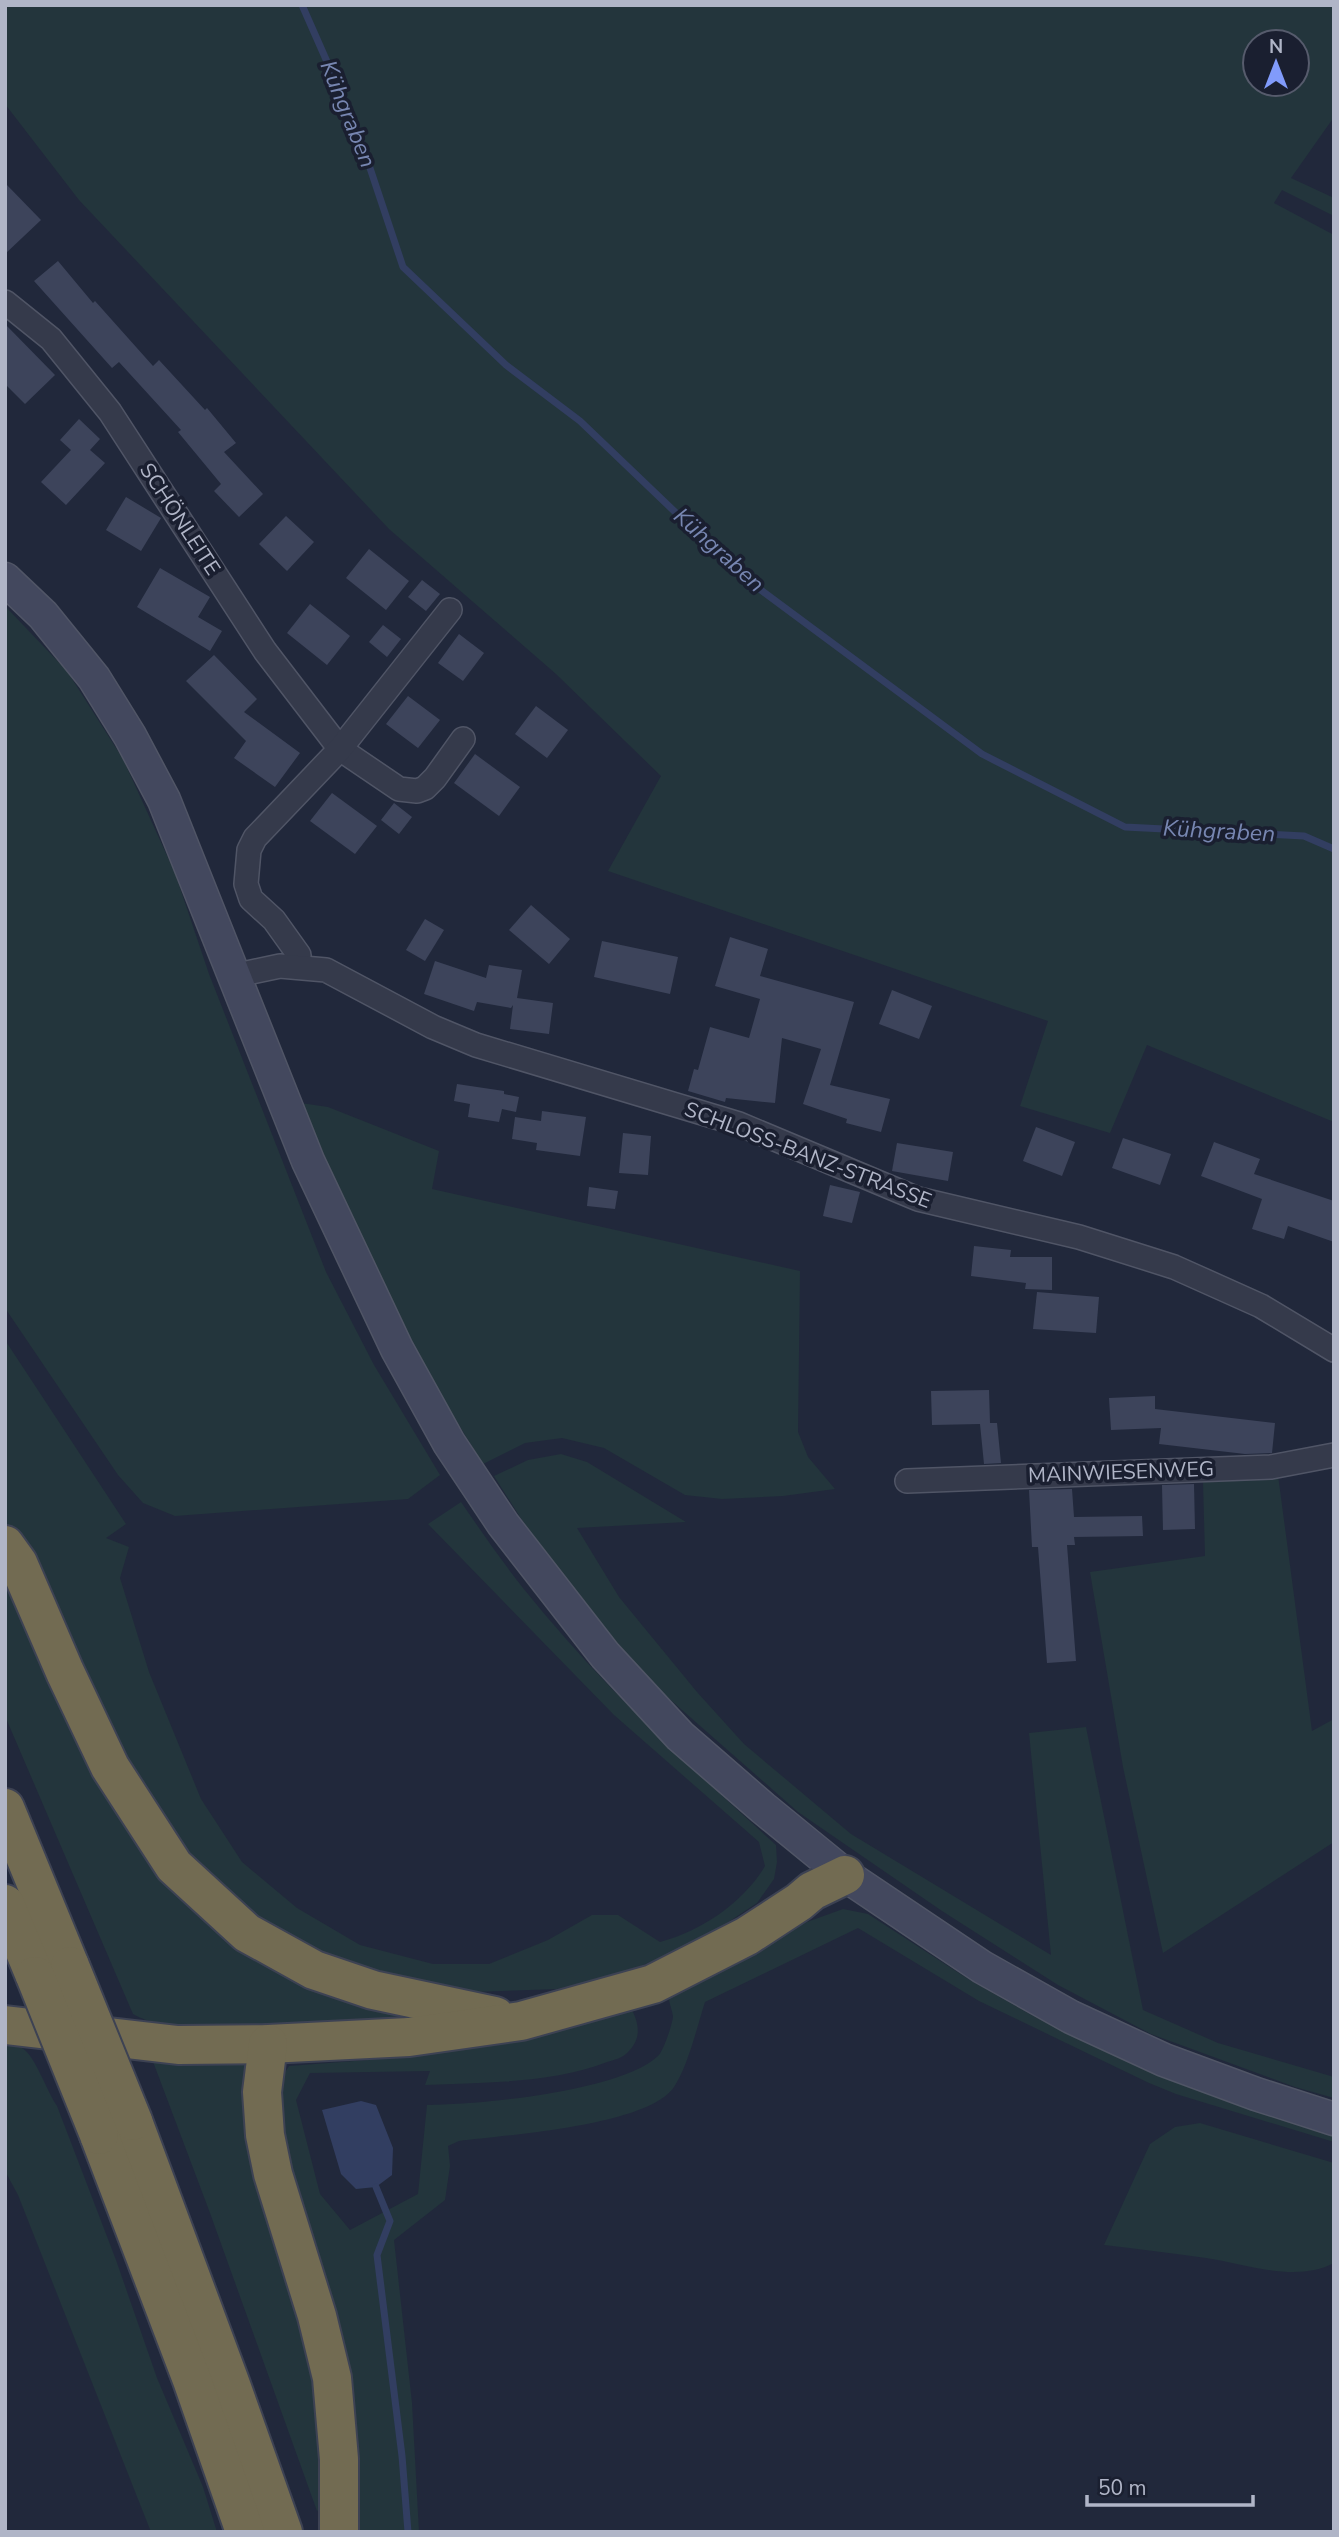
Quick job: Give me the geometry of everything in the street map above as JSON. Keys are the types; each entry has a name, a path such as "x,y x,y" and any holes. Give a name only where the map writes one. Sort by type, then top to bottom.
{"highway":[{"path":"5,1545 18,1563 110,1767 174,1866 247,1933 314,1969 373,1990 521,2021"},
{"path":"5,1808 53,1971 116,2128 230,2382 283,2532"},
{"path":"5,2025 178,2045 268,2044 410,2037 521,2021 653,1984 747,1936 812,1891 845,1875"},
{"path":"5,1904 53,1971"},
{"path":"268,2044 262,2092 265,2136 273,2174 317,2316 332,2378 339,2459 339,2532"},
{"path":"116,2128 192,2380 245,2532"}],"street":[{"name":"SCHÖNLEITE","path":"5,302 51,340 110,412 265,651 340,749 398,789 417,791 425,788 435,778 463,739"},
{"path":"5,579 43,615 94,678 130,736 164,800 308,1161 397,1349 449,1443 503,1524 605,1655 680,1736 845,1875 982,1967 1070,2017 1164,2060 1334,2119"},
{"path":"233,976 289,967 299,955 274,920 251,898 246,884 249,850 255,838 340,749 450,610"},
{"name":"SCHLOSS-BANZ-STRASSE","path":"289,967 326,970 433,1027 476,1045 739,1124 918,1199 1079,1237 1174,1267 1261,1306 1334,1350"},
{"name":"MAINWIESENWEG","path":"908,1481 1271,1467 1334,1455"}],"shaded area":[{"path":"5,5 1334,5 1334,117 1291,178 1334,198 1334,216 1282,190 1274,203 1334,235 1334,1122 1147,1045 1110,1133 1020,1106 1048,1021 608,871 661,776 556,674 389,529 79,200 5,104"},
{"path":"5,606 67,671 123,759 175,873 209,974 326,1272 374,1365 440,1475 408,1499 175,1516 143,1503 118,1475 5,1308"},
{"path":"301,1103 328,1107 439,1151 432,1189 800,1271 798,1432 808,1457 835,1489 783,1496 722,1499 685,1495 604,1448 562,1438 525,1443 483,1464 426,1372 352,1227"},
{"path":"5,1340 126,1524 106,1538 129,1547 120,1578 149,1672 201,1799 242,1862 297,1908 360,1945 433,1964 489,1964 548,1940 592,1915 618,1915 660,1942 675,1937 720,1914 745,1892 765,1866 759,1842 614,1715 428,1524 461,1502 523,1588 582,1656 677,1753 776,1845 774,1879 757,1903 691,1947 613,1976 557,1989 471,1992 394,1981 327,1957 268,1925 221,1893 132,1784 18,1543 5,1523"},
{"path":"561,1454 587,1462 686,1522 577,1528 619,1597 697,1692 744,1744 851,1834 1051,1955 1029,1733 1086,1727 1143,2010 1218,2043 1334,2077 1334,2098 1295,2087 1151,2034 1058,1985 942,1911 798,1812 657,1688 589,1611 522,1520 494,1476 528,1460"},
{"path":"1278,1475 1312,1731 1334,1719 1334,1842 1163,1953 1123,1767 1090,1572 1205,1556 1203,1482"},
{"path":"5,1586 159,1867 414,2017 315,2023 184,2025 152,2021 133,2014 5,1716"},
{"path":"843,1909 868,1914 968,1979 1037,2018 1143,2061 1334,2129 1334,2142 1176,2094 1149,2083 979,2001 858,1928 705,2002 679,2078 674,2087 659,2100 607,2120 540,2132 459,2141 448,2146 450,2166 445,2200 394,2240 412,2403 419,2532 354,2532 314,2251 283,2140 279,2082 289,2066 367,2060 464,2047 632,2010 635,2016 637,2038 625,2055 586,2069 541,2078 425,2085 430,2071 310,2073 296,2100 320,2194 350,2230 418,2194 427,2105 548,2094 583,2087 640,2068 658,2056 662,2049 673,2020 669,2000 678,1990 807,1922"},
{"path":"5,2045 20,2047 27,2052 57,2106 116,2260 157,2378 203,2487 217,2532 151,2532 18,2195 5,2171"},
{"path":"152,2059 250,2061 310,2345 325,2506 317,2511 210,2213"},
{"path":"1200,2123 1334,2163 1334,2263 1304,2272 1287,2272 1104,2245 1150,2144 1175,2127"}],"water":[{"path":"361,2101 376,2105 393,2148 392,2175 376,2187 356,2189 341,2174 322,2110"}],"building":[{"path":"5,183 41,220 5,254"},
{"path":"58,261 93,303 95,301 153,366 159,360 205,410 207,408 236,443 224,452 263,494 239,517 214,491 221,484 178,432 181,430 119,362 112,368 34,281"},
{"path":"5,324 55,375 25,404 5,384"},
{"path":"79,419 100,439 90,450 105,463 66,505 41,482 71,450 60,440"},
{"path":"126,497 161,518 141,551 106,530"},
{"path":"286,516 314,542 287,571 259,544"},
{"path":"369,549 409,581 386,610 346,578"},
{"path":"160,568 210,597 198,617 222,631 210,651 137,607"},
{"path":"422,580 440,594 426,611 408,597"},
{"path":"310,604 350,636 327,665 287,633"},
{"path":"383,625 401,639 387,657 369,642"},
{"path":"459,634 484,653 463,681 438,663"},
{"path":"214,655 257,699 244,712 300,753 275,787 234,758 246,741 186,681"},
{"path":"408,696 440,720 418,748 386,724"},
{"path":"536,706 568,730 547,758 515,734"},
{"path":"475,754 520,787 499,816 454,783"},
{"path":"332,793 377,826 355,854 310,821"},
{"path":"394,803 412,817 399,834 381,820"},
{"path":"531,905 570,939 549,964 509,930"},
{"path":"425,919 444,930 425,961 406,950"},
{"path":"730,937 768,949 760,976 854,1002 830,1085 890,1099 881,1132 846,1123 847,1119 803,1104 821,1049 782,1038 775,1103 726,1098 725,1102 688,1091 694,1069 698,1070 710,1027 749,1038 760,999 715,986"},
{"path":"602,941 678,957 670,994 594,977"},
{"path":"435,961 486,978 489,965 522,970 517,998 553,1003 549,1034 510,1029 513,1005 511,1008 477,1002 474,1011 424,994"},
{"path":"892,990 932,1006 919,1039 879,1024"},
{"path":"457,1084 504,1091 504,1094 519,1097 516,1112 502,1109 499,1122 468,1117 470,1104 454,1101"},
{"path":"542,1111 586,1117 580,1156 536,1150 537,1143 512,1139 515,1117 541,1121"},
{"path":"1036,1127 1075,1142 1062,1176 1023,1161"},
{"path":"623,1133 651,1136 648,1175 619,1173"},
{"path":"1123,1138 1171,1154 1160,1185 1112,1168"},
{"path":"1214,1142 1260,1159 1254,1174 1334,1201 1334,1242 1288,1226 1284,1239 1252,1229 1262,1199 1201,1176"},
{"path":"897,1143 953,1152 948,1181 892,1171"},
{"path":"830,1185 860,1192 852,1223 823,1216"},
{"path":"589,1187 618,1191 615,1209 587,1206"},
{"path":"974,1246 1011,1250 1010,1257 1052,1257 1052,1290 1025,1289 1026,1283 971,1276"},
{"path":"1037,1292 1099,1297 1096,1333 1033,1329"},
{"path":"989,1390 990,1423 997,1423 1001,1463 984,1464 980,1424 932,1425 931,1391"},
{"path":"1155,1396 1155,1409 1275,1423 1272,1453 1245,1454 1159,1444 1161,1428 1111,1430 1109,1398"},
{"path":"1194,1484 1195,1529 1163,1530 1162,1485"},
{"path":"1072,1489 1074,1517 1142,1516 1143,1536 1074,1537 1075,1545 1067,1545 1076,1661 1047,1663 1038,1547 1032,1547 1029,1490"}],"waterway":[{"name":"Kühgraben","path":"302,5 358,132 403,267 506,365 580,421 742,576 982,754 1125,827 1304,836 1334,849"},
{"path":"376,2187 390,2221 377,2255 402,2456 408,2532"}]}
